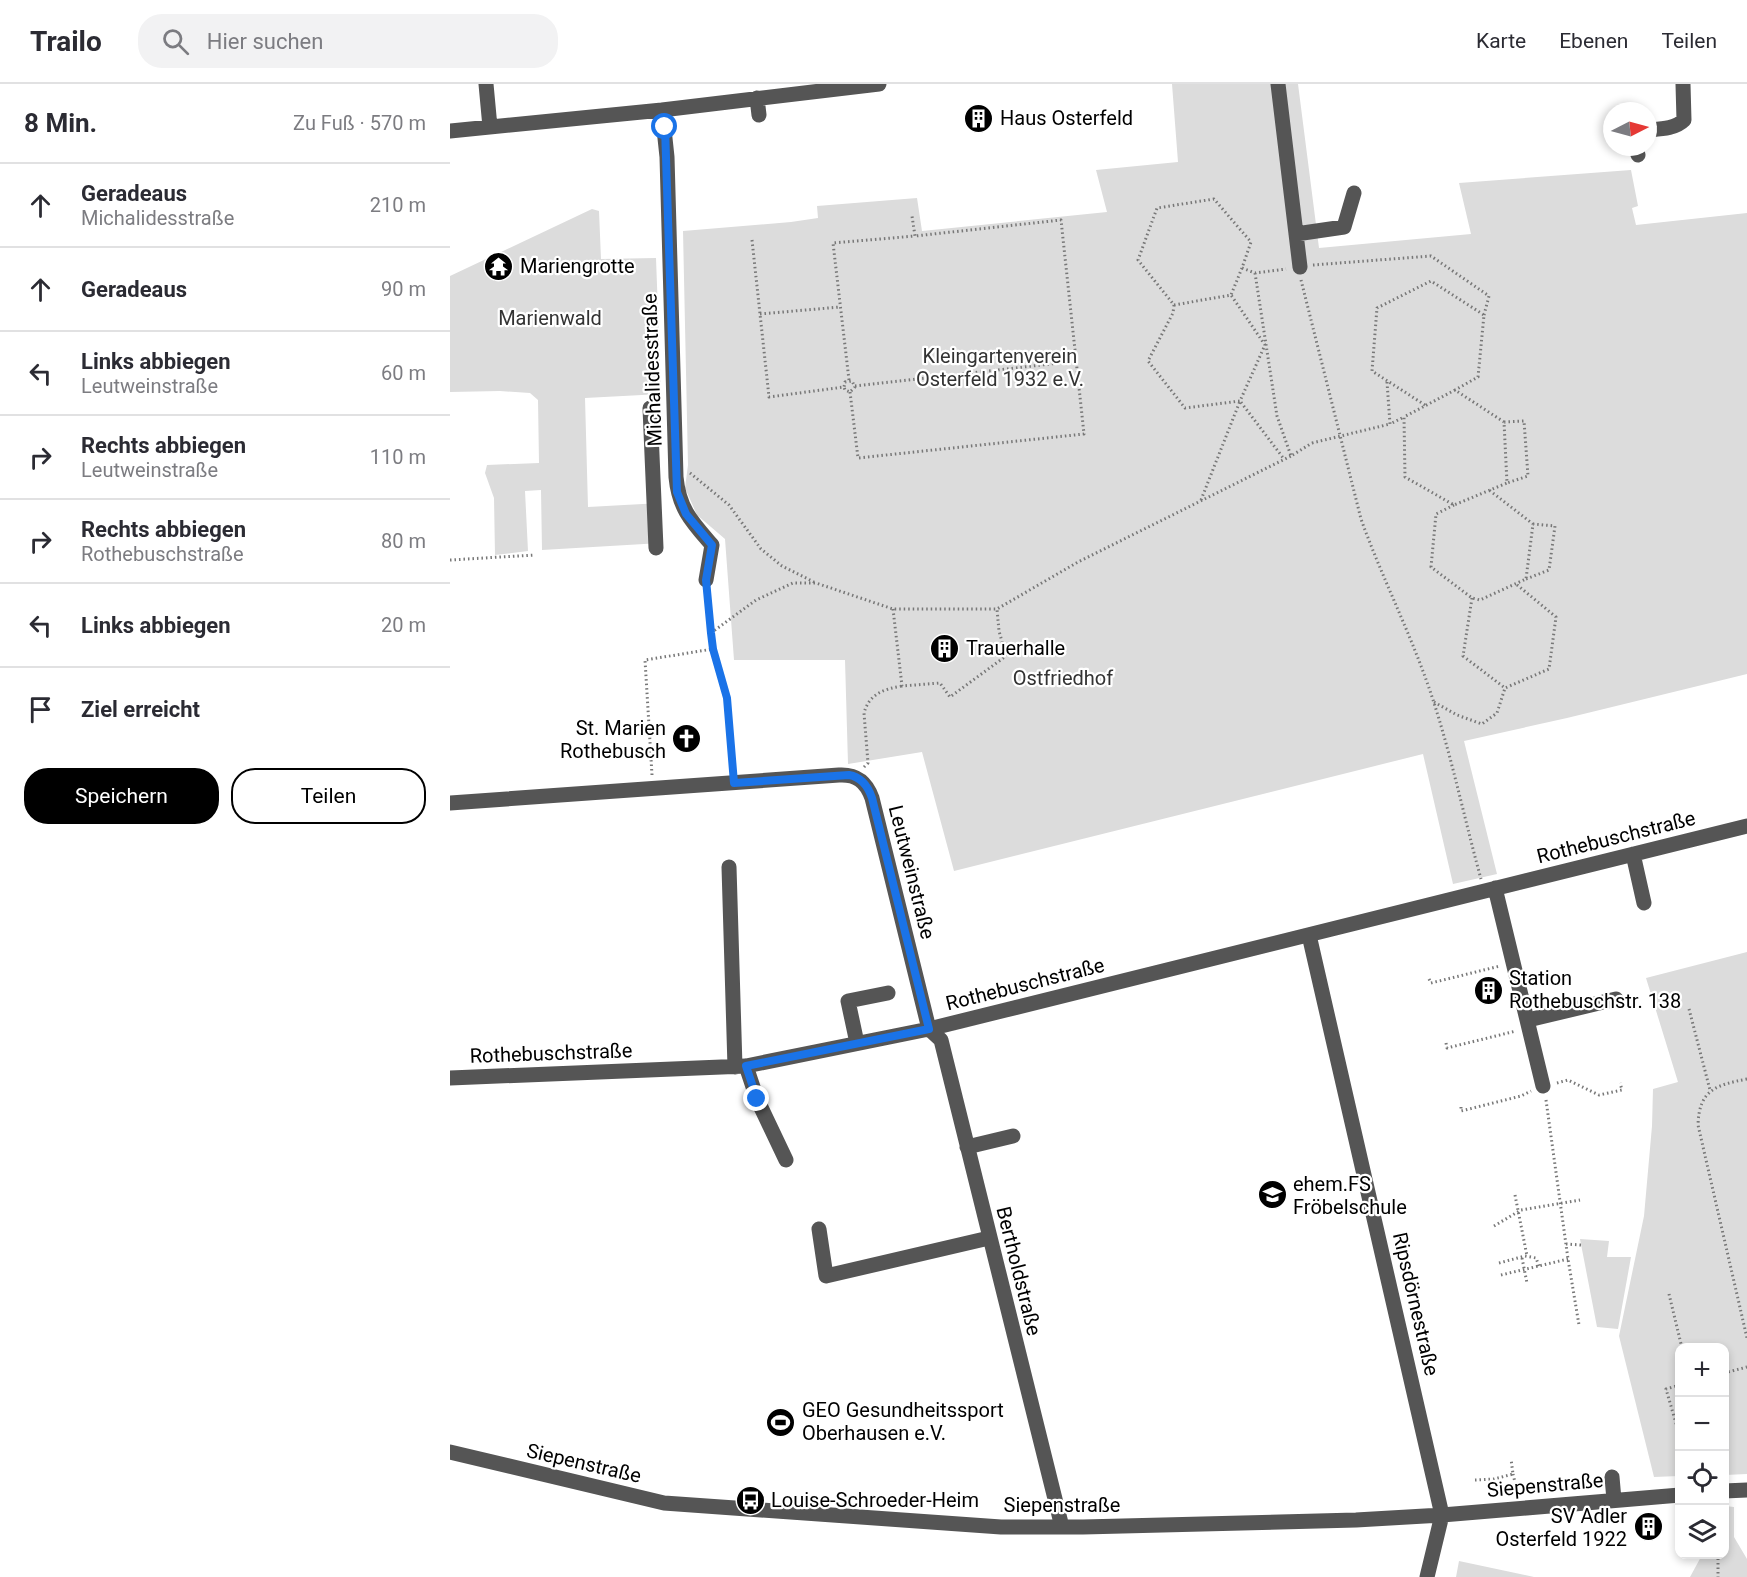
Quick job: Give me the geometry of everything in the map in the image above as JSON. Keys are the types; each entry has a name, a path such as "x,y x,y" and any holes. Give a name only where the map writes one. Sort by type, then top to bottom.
{"street":[{"path":"486,84 490,127"},
{"path":"450,131 662,110 879,84"},
{"path":"1278,84 1300,267"},
{"path":"1657,129 1680,124 1684,120 1676,85"},
{"path":"757,98 759,115"},
{"name":"Michalidesstraße","path":"662,110 667,157 677,492 683,509 712,545 706,580"},
{"path":"1296,234 1344,227 1354,193"},
{"path":"650,408 656,548"},
{"path":"450,803 839,775 856,776"},
{"name":"Leutweinstraße","path":"856,776 867,786 872,798 929,1029"},
{"name":"Rothebuschstraße","path":"450,1078 741,1066 929,1029 1747,826"},
{"path":"1633,854 1644,903"},
{"path":"729,867 741,1066 786,1160"},
{"path":"1490,890 1514,962 1544,1086"},
{"name":"Ripsdörnestraße","path":"1309,935 1442,1515 1427,1577"},
{"path":"857,1043 848,1001 888,993"},
{"path":"1528,1024 1616,999"},
{"name":"Bertholdstraße","path":"929,1029 941,1040 1062,1527"},
{"path":"967,1147 1013,1136"},
{"path":"819,1229 826,1276 989,1238"},
{"name":"Siepenstraße","path":"450,1452 664,1503 973,1525 1062,1527 1281,1522 1442,1515 1675,1495"},
{"path":"1612,1477 1614,1500"},
{"path":"1729,1491 1747,1490"}],"path":[{"path":"1231,295 1251,242 1214,199 1157,208 1138,260 1174,305 1173,313 1148,361 1185,408 1240,401"},
{"path":"912,216 915,236"},
{"path":"849,381 833,243 1061,220 1084,434 858,458 850,392"},
{"path":"752,240 769,397 844,387"},
{"path":"675,460 729,505 761,549 782,566 816,583 893,609 997,609 1078,562 1312,443 1390,424 1478,377 1484,315 1489,296 1431,256 1300,267 1299,274 1361,519 1372,552 1413,645 1433,702 1490,890"},
{"path":"1242,268 1255,273 1278,270"},
{"path":"1255,273 1277,416 1290,456"},
{"path":"1425,405 1372,371 1377,308 1431,281 1484,315"},
{"path":"1231,295 1265,345"},
{"path":"1174,305 1231,295"},
{"path":"760,314 840,307"},
{"path":"1200,500 1265,345"},
{"path":"850,392 855,387 1077,361"},
{"path":"849,381 852,381 855,387"},
{"path":"844,387 845,382 849,381"},
{"path":"1387,382 1390,424"},
{"path":"844,387 850,392"},
{"path":"1455,390 1504,422 1524,421 1528,476 1489,490 1436,514 1431,567 1472,598 1480,600 1549,570 1555,526 1533,524 1489,490"},
{"path":"1240,401 1284,459"},
{"path":"1404,417 1405,477 1454,506"},
{"path":"1504,422 1507,483"},
{"path":"1526,579 1533,524"},
{"path":"450,560 535,555"},
{"path":"706,580 713,649 727,698 734,783"},
{"path":"711,633 756,600 793,583 816,583"},
{"path":"1433,702 1457,715 1482,724 1497,713 1505,688 1549,669 1556,617 1516,584"},
{"path":"1472,598 1463,656 1505,688"},
{"path":"893,609 902,686"},
{"path":"856,776 868,763 864,713 871,698 885,689 940,683 950,697 1006,656 999,631 997,609"},
{"path":"651,788 645,660 713,649"},
{"path":"1429,979 1431,983 1466,972 1514,962"},
{"path":"1689,1009 1710,1090"},
{"path":"1446,1043 1447,1048 1528,1024"},
{"path":"1747,1078 1710,1090 1702,1104 1698,1125 1747,1338"},
{"path":"1461,1107 1461,1111 1497,1100 1521,1096 1544,1086 1568,1080 1599,1095 1622,1090 1620,1083"},
{"path":"1544,1086 1579,1325"},
{"path":"1515,1195 1527,1282"},
{"path":"1494,1226 1527,1209 1580,1200"},
{"path":"1566,1244 1581,1245"},
{"path":"1499,1263 1524,1257 1536,1258 1539,1266"},
{"path":"1501,1275 1568,1259"},
{"path":"1669,1294 1681,1343"},
{"path":"1729,1372 1747,1367"},
{"path":"1675,1386 1666,1389 1675,1420"},
{"path":"1510,1459 1521,1508"},
{"path":"1474,1480 1494,1479 1513,1474"},
{"path":"1718,1559 1718,1577"}],"green space":[{"path":"1172,84 1298,84 1319,248 1471,234 1459,183 1631,170 1638,206 1632,208 1636,225 1747,213 1747,674 1464,741 1497,874 1453,884 1423,754 954,871 922,752 848,764 845,660 734,660 725,539 697,515 685,488 688,465 683,231 791,222 818,218 817,206 917,198 922,231 1107,212 1096,170 1178,162"},
{"name":"Marienwald","path":"592,209 599,211 601,259 656,258 661,394 585,398 588,507 661,503 661,543 542,550 541,490 525,491 528,551 495,555 494,498 485,473 487,465 539,463 538,400 530,393 450,392 450,276"},
{"path":"1747,952 1747,1474 1729,1475 1729,1343 1675,1343 1675,1476 1654,1477 1619,1336 1644,1216 1653,1089 1678,1082 1646,978"},
{"path":"1580,1239 1609,1241 1607,1257 1631,1257 1618,1329 1597,1327"},
{"path":"1729,1506 1734,1507 1734,1537 1747,1559 1747,1577 1690,1577 1700,1559 1729,1559"},
{"path":"1459,1561 1534,1577 1456,1577"}],"place":[{"name":"Haus Osterfeld","path":"979,118"},
{"name":"Mariengrotte","path":"499,266"},
{"name":"Trauerhalle","path":"945,648"},
{"name":"St. Marien Rothebusch","path":"687,739"},
{"name":"Station Rothebuschstr. 138","path":"1488,990"},
{"name":"ehem.FS Fröbelschule","path":"1272,1195"},
{"name":"GEO Gesundheitssport Oberhausen e.V.","path":"781,1422"},
{"name":"Louise-Schroeder-Heim","path":"750,1500"},
{"name":"SV Adler Osterfeld 1922","path":"1648,1527"}],"route":[{"path":"665,127 677,492 686,514 712,545 706,580 713,649 727,698 734,783 849,775 856,776 867,786 870,790 929,1029 746,1066 757,1099"}],"park label":[{"name":"Kleingartenverein Osterfeld 1932 e.V.","path":"1000,368"},
{"name":"Ostfriedhof","path":"1063,678"}]}
